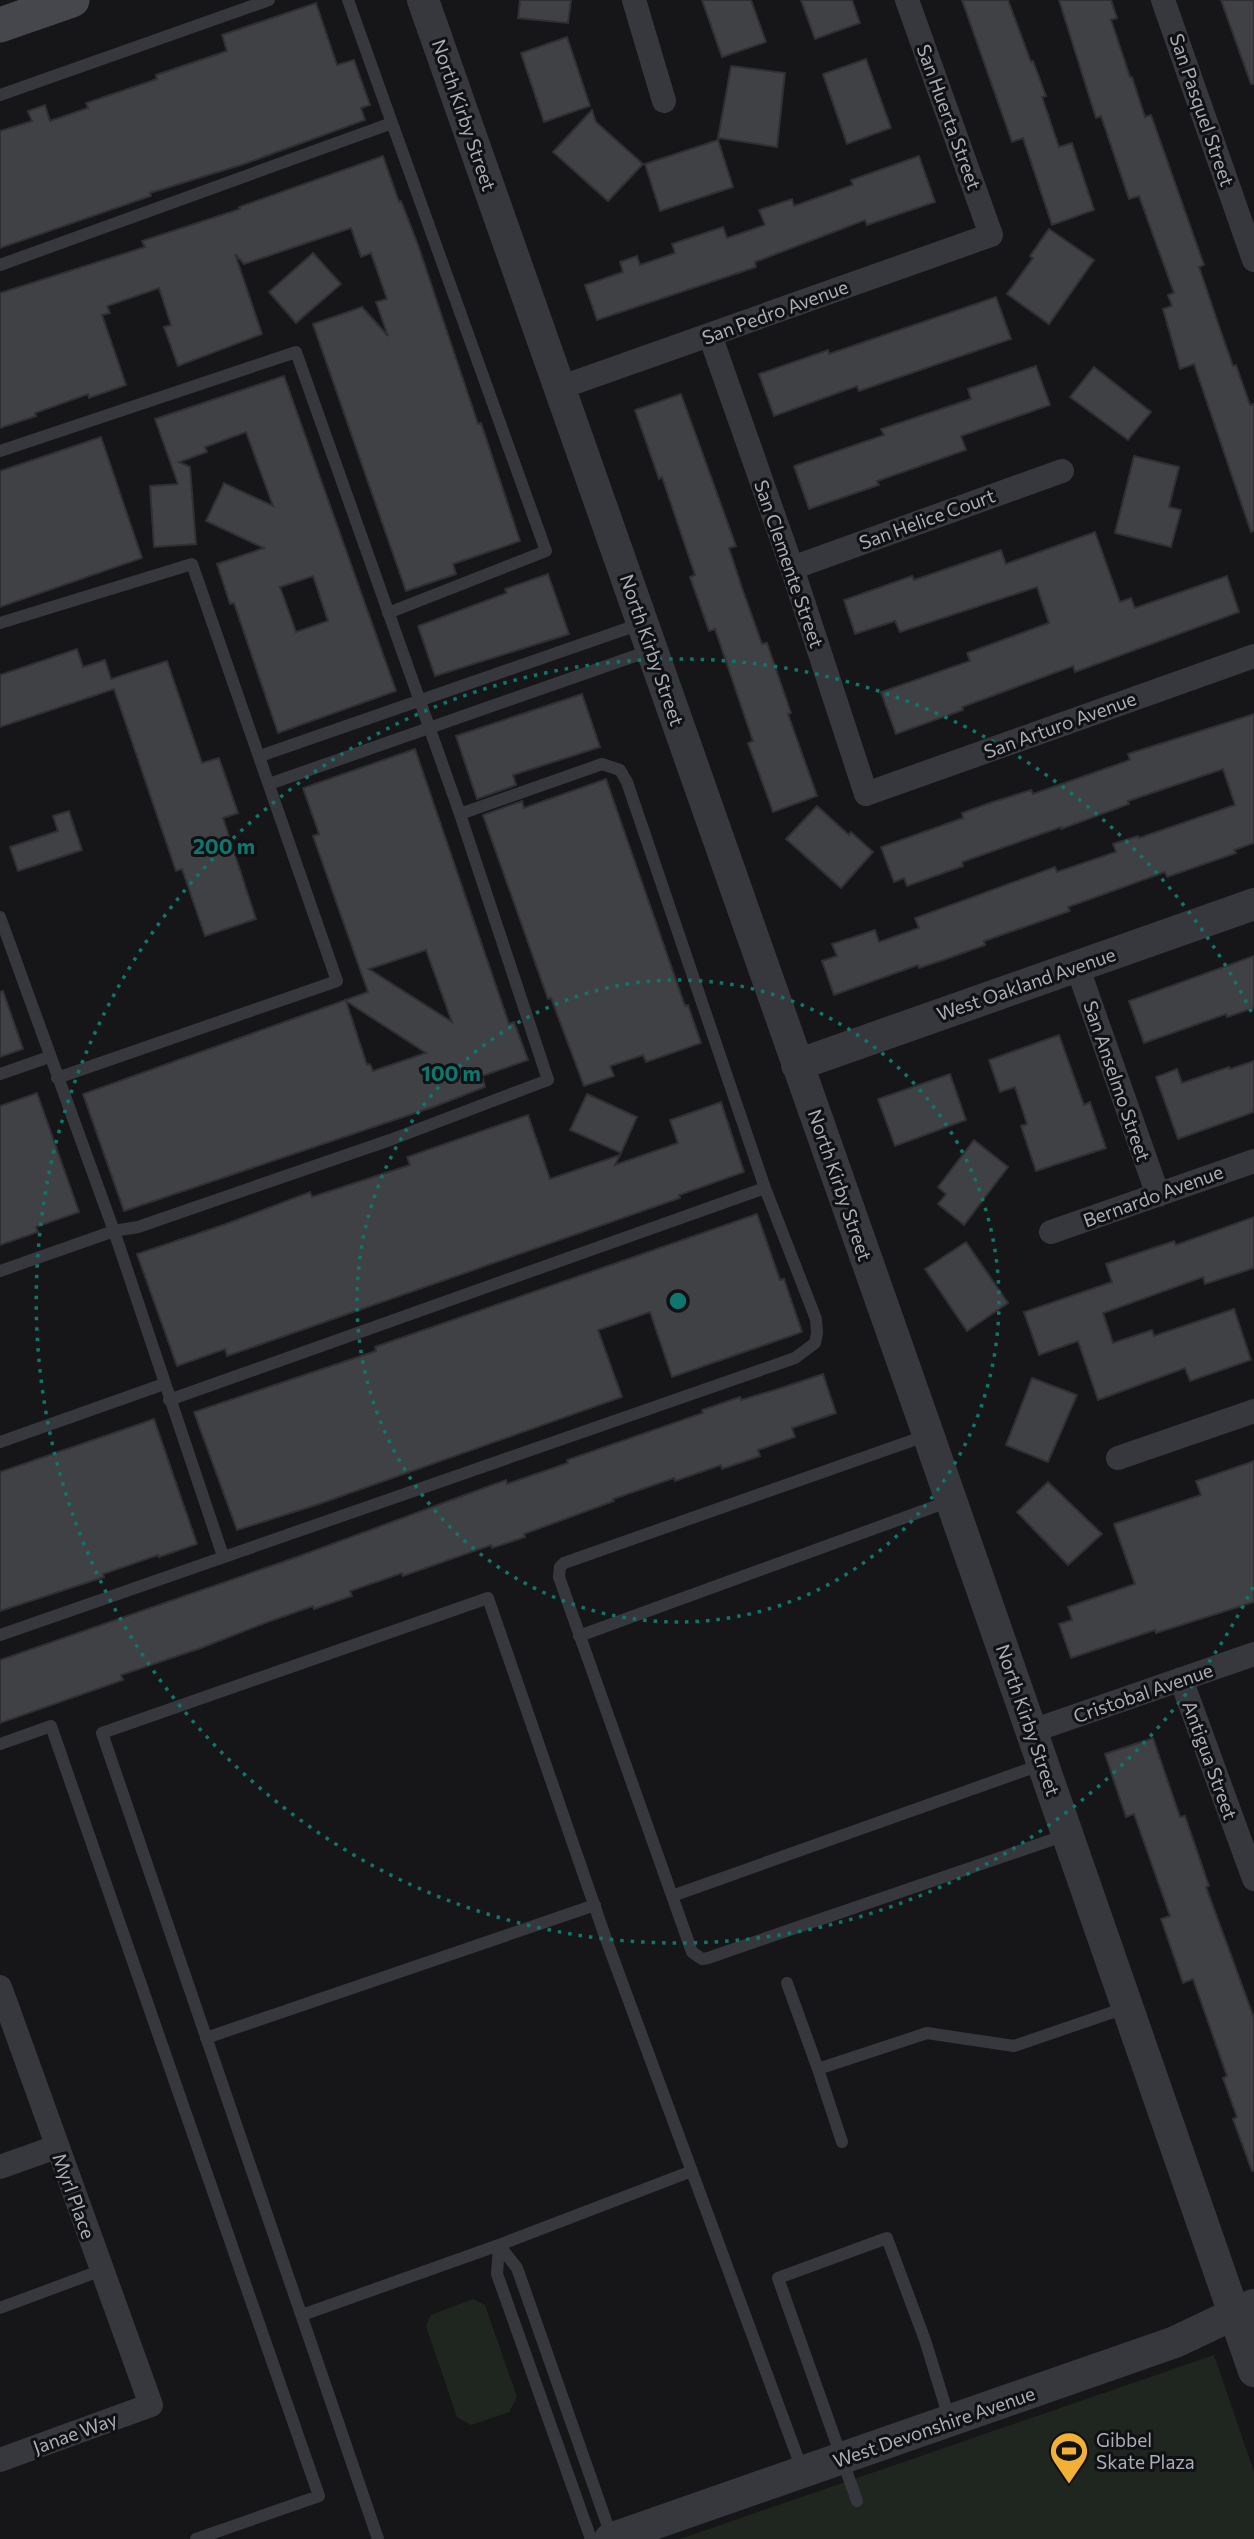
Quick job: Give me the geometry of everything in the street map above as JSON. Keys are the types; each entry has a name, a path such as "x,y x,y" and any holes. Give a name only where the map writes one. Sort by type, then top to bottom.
{"main road":[{"path":"0,25 72,0"}],"street":[{"name":"North Kirby Street","path":"423,0 1128,2007 1244,2310 1254,2371"},
{"path":"634,0 664,101"},
{"name":"San Huerta Street","path":"907,0 991,235"},
{"name":"San Pasquel Street","path":"1163,0 1254,260"},
{"name":"San Pedro Avenue","path":"559,388 991,235"},
{"name":"San Clemente Street","path":"710,335 792,568 866,794"},
{"name":"San Helice Court","path":"792,568 1062,471"},
{"name":"San Arturo Avenue","path":"866,794 1254,656"},
{"name":"West Oakland Avenue","path":"797,1065 1254,904"},
{"name":"San Anselmo Street","path":"1077,966 1158,1195"},
{"name":"Bernardo Avenue","path":"1051,1232 1254,1160"},
{"path":"1118,1458 1254,1411"},
{"name":"Cristobal Avenue","path":"1032,1731 1254,1654"},
{"name":"Antigua Street","path":"1181,1679 1254,1880"},
{"name":"Myrl Place","path":"0,1987 6,2026 56,2147 151,2405"},
{"path":"0,2167 56,2147"},
{"name":"West Devonshire Avenue","path":"611,2539 1175,2342 1244,2310"},
{"name":"Janae Way","path":"0,2460 151,2405"}],"lane":[{"path":"0,95 269,0"},
{"path":"348,0 546,551 388,613"},
{"path":"0,265 393,123"},
{"path":"0,451 296,352 460,814 548,1080 390,1140 138,1227 114,1231 0,1271"},
{"path":"0,623 192,564 337,981 57,1077"},
{"path":"260,756 419,700 648,636"},
{"path":"270,784 429,727 648,636"},
{"path":"0,1635 769,1367 806,1352 816,1343 816,1319 765,1188 631,795 620,770 602,764 460,814"},
{"path":"0,917 114,1231 223,1556"},
{"path":"0,1074 49,1056"},
{"path":"169,1400 765,1188"},
{"path":"0,1442 164,1384"},
{"path":"928,1434 564,1563 560,1567 559,1577 579,1636 692,1952 702,1959 1068,1834"},
{"path":"579,1636 951,1501"},
{"path":"378,2539 102,1733 488,1598 595,1905 803,2472"},
{"path":"0,1744 51,1726 319,2496 195,2539"},
{"path":"672,1896 1043,1764"},
{"path":"206,2038 595,1905"},
{"path":"786,1983 842,2143"},
{"path":"818,2069 927,2033 1013,2046 1128,2007"},
{"path":"302,2315 499,2245 692,2171"},
{"path":"857,2501 778,2278 887,2238 925,2340 950,2421"},
{"path":"499,2245 517,2268 611,2539"},
{"path":"499,2245 497,2274 591,2539"},
{"path":"0,2308 102,2270"},
{"path":"542,2402 562,2395"},
{"path":"567,2472 586,2465"}],"shaded area":[{"path":"473,2299 485,2305 517,2397 509,2412 471,2425 457,2417 426,2326 431,2315"},
{"path":"1214,2355 1254,2472 1254,2539 680,2539"}],"building":[{"path":"520,0 571,0 568,23 518,18"},
{"path":"702,0 751,0 766,42 722,57"},
{"path":"801,0 852,0 860,23 815,39"},
{"path":"962,0 1008,0 1046,96 1042,97 1059,147 1072,143 1094,210 1052,225 1023,138 1012,142"},
{"path":"1059,0 1111,0 1117,18 1111,20 1130,77 1145,117 1151,115 1204,265 1199,267 1233,366 1236,365 1250,405 1254,404 1254,531 1251,532 1194,364 1180,369 1163,309 1172,306 1168,295 1174,293 1139,196 1129,199 1101,116 1096,118"},
{"path":"1221,0 1254,0 1254,84 1251,84"},
{"path":"316,3 337,65 354,60 370,105 361,108 365,120 244,164 150,193 151,196 0,248 0,131 32,121 28,111 45,105 50,121 88,108 86,103 227,51 222,35"},
{"path":"567,37 590,106 544,122 521,53"},
{"path":"866,59 891,128 847,144 823,74"},
{"path":"731,66 785,73 777,147 718,138"},
{"path":"592,110 596,122 643,164 608,201 553,152"},
{"path":"718,140 733,187 660,211 645,164"},
{"path":"383,156 418,245 520,541 453,564 456,574 406,591 313,324 362,307 388,336 376,302 387,299 371,253 361,257 351,228 244,264 235,254 262,334 178,366 164,327 171,325 159,288 107,306 110,313 102,315 126,385 89,398 88,394 0,428 0,293 145,247 142,241 240,209 239,207"},
{"path":"919,156 935,202 867,225 865,220 755,262 756,267 597,320 585,285 623,272 620,262 637,256 640,265 675,253 672,244 723,227 727,238 765,225 759,210 792,199 794,206 853,185 851,180"},
{"path":"1049,229 1094,260 1049,324 1007,294 1033,258 1030,256"},
{"path":"313,253 341,284 296,323 269,292"},
{"path":"996,297 1011,339 859,391 857,386 774,416 759,374 828,350 829,354"},
{"path":"1036,366 1050,405 961,436 966,450 877,481 879,485 809,509 794,466 884,435 881,429 971,399 968,389"},
{"path":"1094,367 1151,412 1128,440 1070,397"},
{"path":"284,376 396,691 278,733 234,603 230,604 217,564 264,548 206,521 224,483 273,506 246,432 205,447 207,452 179,462 190,467 196,544 154,547 150,486 178,484 155,419","holes":["313,576 328,621 296,632 280,587"]},
{"path":"681,394 736,546 729,548 742,588 762,644 767,643 817,796 773,812 748,743 753,741 715,629 709,631 690,577 695,575 662,477 659,479 635,410"},
{"path":"101,437 142,558 0,607 0,471"},
{"path":"1134,456 1179,467 1169,507 1181,510 1171,547 1115,533"},
{"path":"1095,532 1120,602 1131,598 1135,608 1227,576 1239,612 1075,672 1073,666 896,734 881,692 970,661 967,653 1049,623 1037,587 900,632 895,621 855,634 844,600 912,576 914,580 1001,550 1006,564"},
{"path":"548,574 569,634 435,676 418,626 507,593 505,589"},
{"path":"77,649 83,667 105,660 111,679 167,661 202,763 219,758 238,813 223,818 256,919 205,936 182,869 176,871 114,689 0,727 0,675"},
{"path":"582,694 600,747 513,775 516,785 477,799 456,736"},
{"path":"1254,714 1254,843 1234,850 1236,853 1167,877 1165,872 1068,907 1070,911 984,941 985,945 834,995 822,961 837,956 832,944 875,930 879,942 919,928 915,918 1055,867 1057,872 1116,852 1113,844 1138,836 1139,838 1235,805 1223,769 1128,801 1129,804 1061,829 962,862 963,866 907,886 904,878 894,882 881,847 963,818 962,813 990,803 1031,790 1033,794 1130,760 1128,754"},
{"path":"415,749 509,1024 514,1022 528,1060 482,1076 485,1087 436,1106 124,1211 83,1094 368,992 313,836 319,834 303,788","holes":["426,950 452,1022 369,969","346,1001 426,1053 373,1071 370,1064 367,1065"]},
{"path":"606,779 685,1006 688,1005 701,1043 646,1062 643,1055 610,1066 614,1076 584,1086 551,998 548,999 483,815 522,801 524,808"},
{"path":"817,806 873,852 841,888 786,839"},
{"path":"69,811 82,850 18,871 10,847 58,831 53,816"},
{"path":"1254,956 1254,1008 1227,1017 1226,1014 1144,1043 1129,1001"},
{"path":"3,991 23,1049 0,1057 0,992"},
{"path":"1059,1035 1084,1105 1090,1102 1106,1148 1036,1171 1021,1126 1027,1124 1015,1087 1000,1092 989,1060"},
{"path":"1254,1061 1254,1112 1178,1139 1156,1077 1177,1069 1182,1083"},
{"path":"950,1074 966,1120 895,1146 878,1099"},
{"path":"37,1093 79,1212 36,1227 38,1232 0,1245 0,1106"},
{"path":"587,1094 637,1117 621,1153 570,1130"},
{"path":"721,1102 744,1172 679,1195 680,1198 227,1356 225,1349 177,1366 137,1254 310,1192 312,1197 410,1165 407,1157 528,1115 550,1179 620,1155 615,1165 678,1143 670,1120"},
{"path":"974,1140 1008,1167 964,1225 938,1204 946,1194 938,1187"},
{"path":"757,1214 802,1332 672,1377 650,1312 598,1330 622,1397 316,1505 237,1530 194,1412 376,1351 375,1347"},
{"path":"1254,1217 1254,1268 1205,1284 1203,1277 1103,1313 1113,1343 1152,1330 1154,1336 1234,1309 1251,1360 1190,1381 1185,1368 1098,1400 1078,1341 1039,1355 1024,1312 1112,1282 1106,1264 1174,1241 1176,1245"},
{"path":"966,1242 1008,1303 967,1331 925,1269"},
{"path":"823,1374 836,1413 792,1428 795,1437 758,1450 760,1456 722,1469 721,1465 675,1481 674,1478 524,1534 525,1537 492,1548 491,1545 403,1576 402,1573 350,1591 352,1596 265,1623 121,1675 123,1680 0,1723 0,1660 297,1557 506,1480 507,1484 568,1463 567,1460 703,1413 702,1410"},
{"path":"1032,1378 1077,1395 1048,1462 1006,1445"},
{"path":"154,1419 197,1544 159,1557 158,1555 103,1574 104,1577 0,1611 0,1472"},
{"path":"1254,1461 1254,1602 1156,1633 1155,1630 1071,1658 1059,1624 1072,1620 1068,1607 1135,1584 1114,1524 1201,1495 1196,1481"},
{"path":"1048,1482 1102,1534 1068,1565 1017,1512"},
{"path":"1153,1738 1180,1817 1185,1816 1209,1886 1206,1887 1254,2018 1254,2171 1233,2119 1237,2117 1223,2078 1227,2076 1193,1979 1183,1983 1161,1919 1170,1916 1134,1814 1126,1817 1105,1754"}],"place":[{"name":"Gibbel Skate Plaza","path":"1069,2485"}]}
